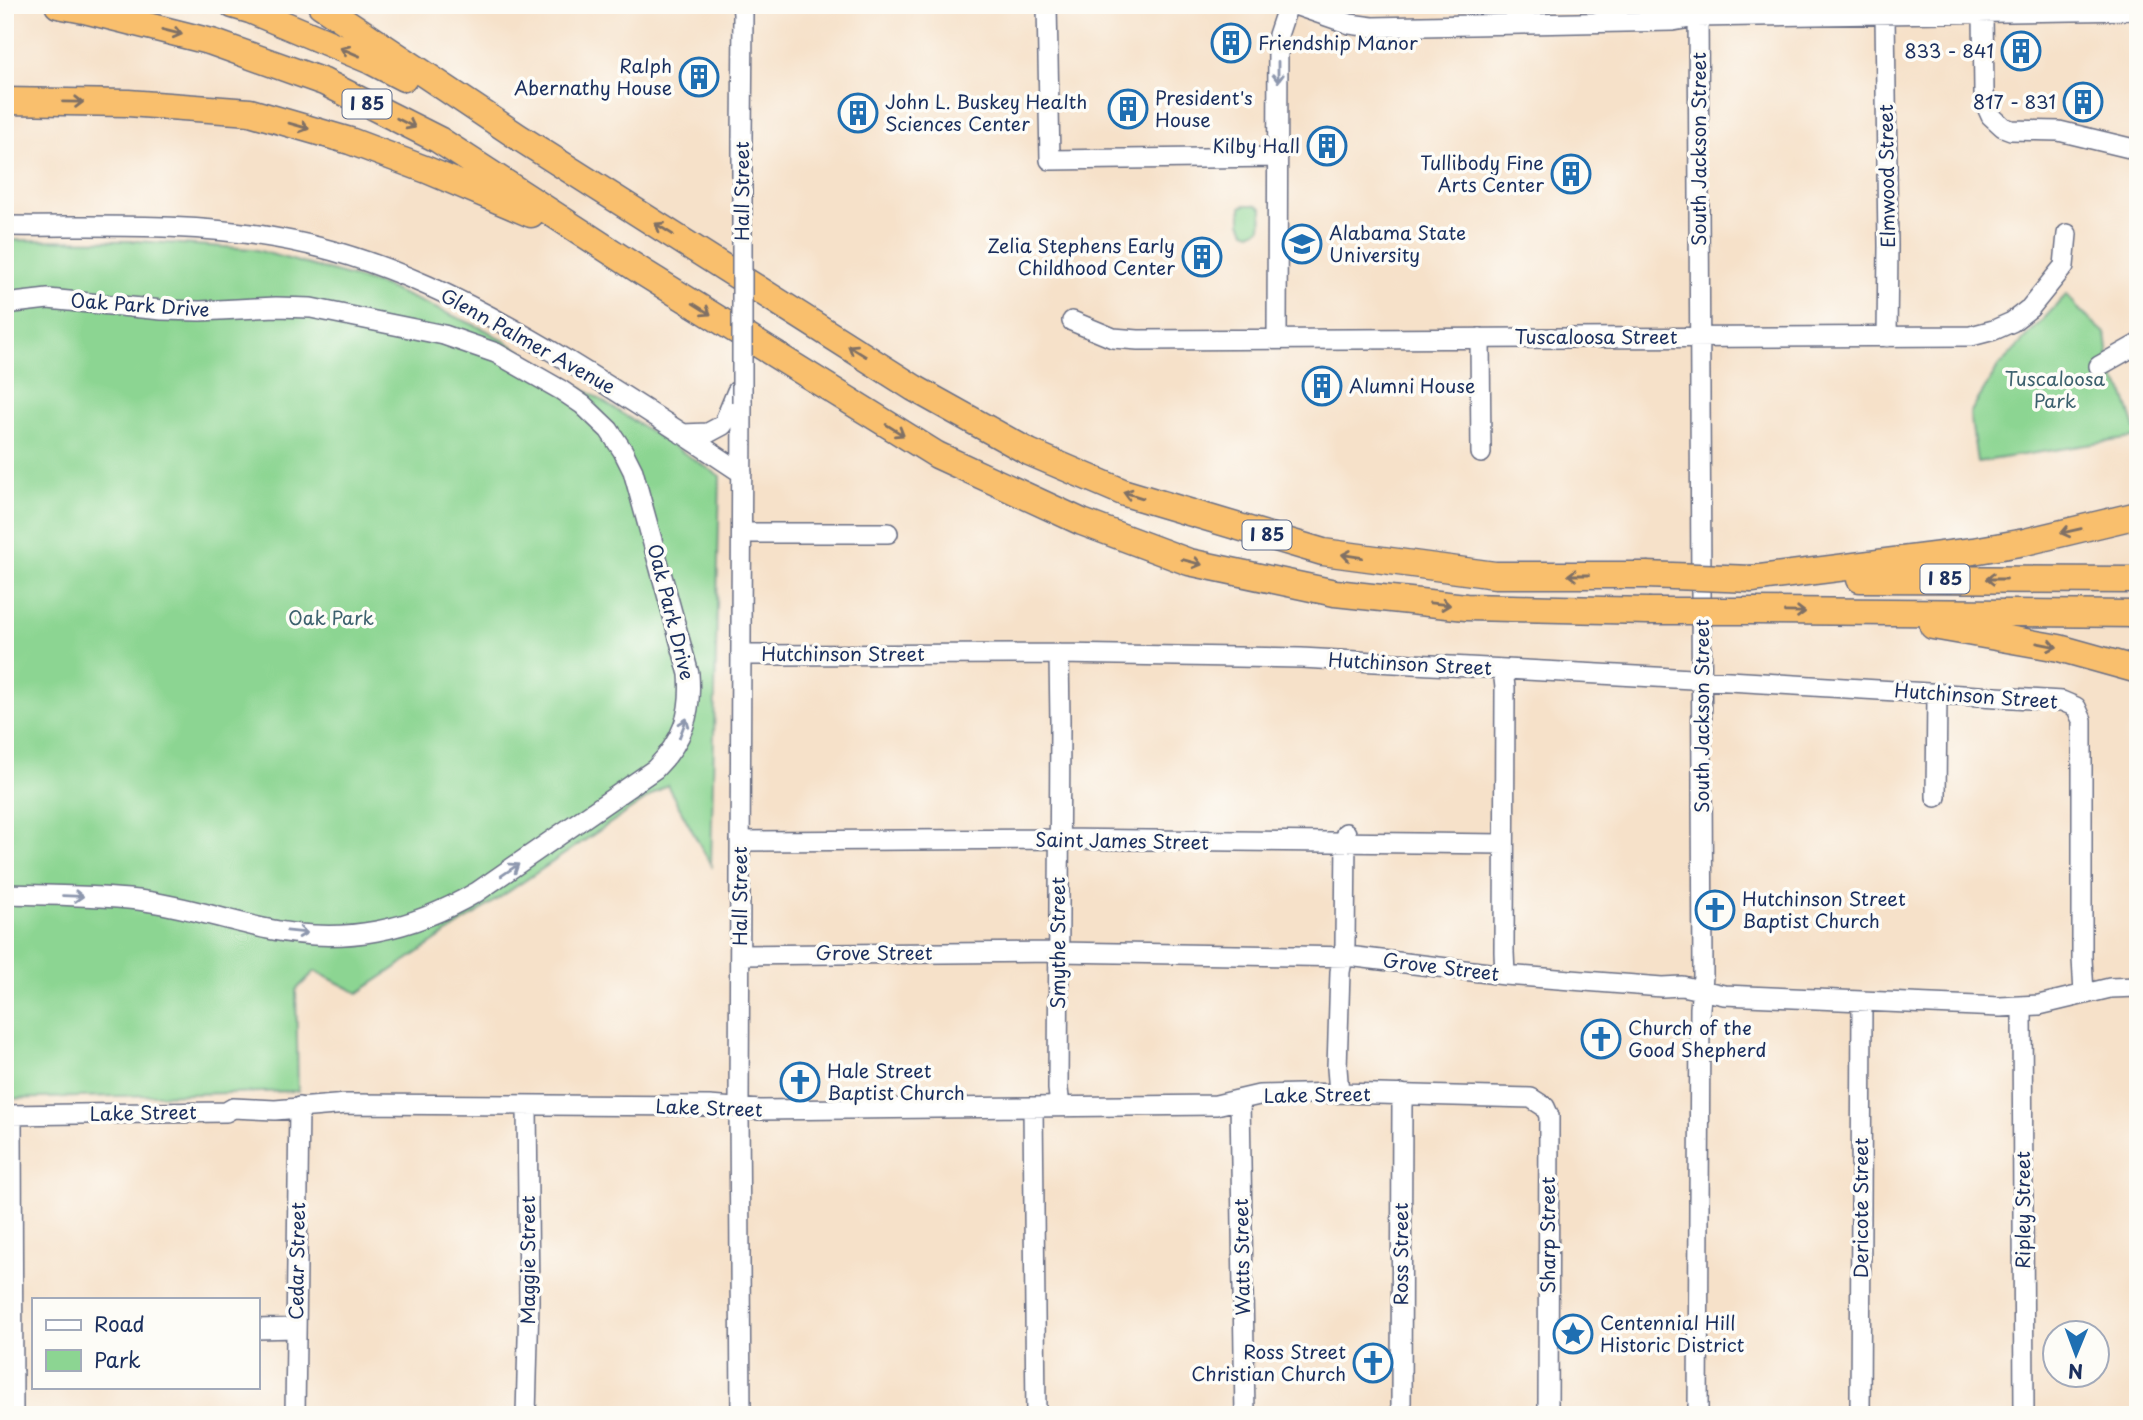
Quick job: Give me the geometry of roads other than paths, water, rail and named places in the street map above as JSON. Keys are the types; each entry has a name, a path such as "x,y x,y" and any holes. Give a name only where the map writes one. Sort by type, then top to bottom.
{"highway":[{"name":"I 85","path":"58,5 212,42 324,82 439,140 644,273 937,456 1082,522 1189,562 1335,593 1466,607 1648,611 2138,614"},
{"name":"I 85","path":"233,5 371,61 520,138 914,388 1029,452 1125,493 1323,552 1495,575 2138,580"},
{"path":"321,5 520,138"},
{"path":"5,101 128,103 250,112 350,141 427,170 530,214 644,273"},
{"path":"1752,579 1973,551 2025,542 2138,515"},
{"path":"1834,612 2048,645 2138,670"}],"street":[{"name":"Hall Street","path":"741,1415 739,1109 742,5"},
{"path":"1047,5 1050,160 1278,157"},
{"path":"1277,338 1278,35 1288,5"},
{"path":"1295,5 1350,24 1372,27 1673,21 1698,11 1885,15 2138,10"},
{"name":"South Jackson Street","path":"1698,11 1703,680 1698,1415"},
{"path":"1983,12 1984,93 1986,105 1997,122 2011,130 2059,131 2138,150"},
{"name":"Elmwood Street","path":"1885,15 1887,337"},
{"name":"Glenn Palmer Avenue","path":"5,226 222,230 277,238 364,261 437,289 504,323 620,393 742,473"},
{"name":"Tuscaloosa Street","path":"1072,321 1113,338 1138,340 1971,336 2012,322 2030,308 2064,266 2067,234"},
{"name":"Oak Park Drive","path":"5,304 48,299 200,311 312,308 444,335 479,345 518,365 589,410 609,430 624,452 633,471 690,674 691,691 682,733 670,754 655,769 477,892 447,910 416,922 354,934 318,935 270,929 138,900 5,894"},
{"path":"1480,338 1481,453"},
{"path":"2099,366 2138,344"},
{"name":"Hall Street","path":"682,433 708,433 723,425 742,377"},
{"path":"742,533 888,533"},
{"name":"Hutchinson Street","path":"741,655 1059,653 1301,658 2062,701 2076,707 2082,720 2084,994"},
{"name":"Smythe Street","path":"1059,653 1060,1107"},
{"path":"1503,669 1505,975"},
{"path":"1936,797 1937,694"},
{"path":"1339,1093 1337,1068 1340,986 1345,945 1346,838"},
{"name":"Saint James Street","path":"740,841 1346,838 1504,844"},
{"name":"Grove Street","path":"740,956 1058,952 1343,957 1505,975 1662,987 1682,986 1724,995 2022,1006 2039,1005 2110,988 2138,987"},
{"name":"Dericote Street","path":"1860,1415 1862,1001"},
{"name":"Ripley Street","path":"2022,1006 2024,1415"},
{"name":"Lake Street","path":"9,1115 226,1112 233,1108 275,1110 347,1104 709,1106 739,1109 1216,1105 1259,1095 1339,1093 1511,1096 1538,1101"},
{"name":"Ross Street","path":"1401,1415 1402,1094"},
{"name":"Watts Street","path":"1240,1100 1245,1415"},
{"name":"Sharp Street","path":"1538,1101 1549,1116 1548,1415"},
{"name":"Maggie Street","path":"526,1415 529,1314 527,1106"},
{"name":"Cedar Street","path":"295,1415 299,1107"},
{"path":"1034,1107 1036,1415"},
{"path":"9,1115 17,1329 13,1415"},
{"path":"259,1329 296,1328"}],"place":[{"name":"Friendship Manor","path":"1231,43"},
{"name":"833 - 841","path":"2021,51"},
{"name":"Ralph Abernathy House","path":"699,77"},
{"name":"817 - 831","path":"2083,102"},
{"name":"President's House","path":"1128,109"},
{"name":"John L. Buskey Health Sciences Center","path":"858,113"},
{"name":"Kilby Hall","path":"1327,146"},
{"name":"Tullibody Fine Arts Center","path":"1571,174"},
{"name":"Alabama State University","path":"1302,244"},
{"name":"Zelia Stephens Early Childhood Center","path":"1202,257"},
{"name":"Alumni House","path":"1322,386"},
{"name":"Hutchinson Street Baptist Church","path":"1715,910"},
{"name":"Church of the Good Shepherd","path":"1601,1039"},
{"name":"Hale Street Baptist Church","path":"800,1082"},
{"name":"Centennial Hill Historic District","path":"1573,1334"},
{"name":"Ross Street Christian Church","path":"1373,1363"}],"park label":[{"name":"Tuscaloosa Park","path":"2055,390"},
{"name":"Oak Park","path":"331,618"}]}
